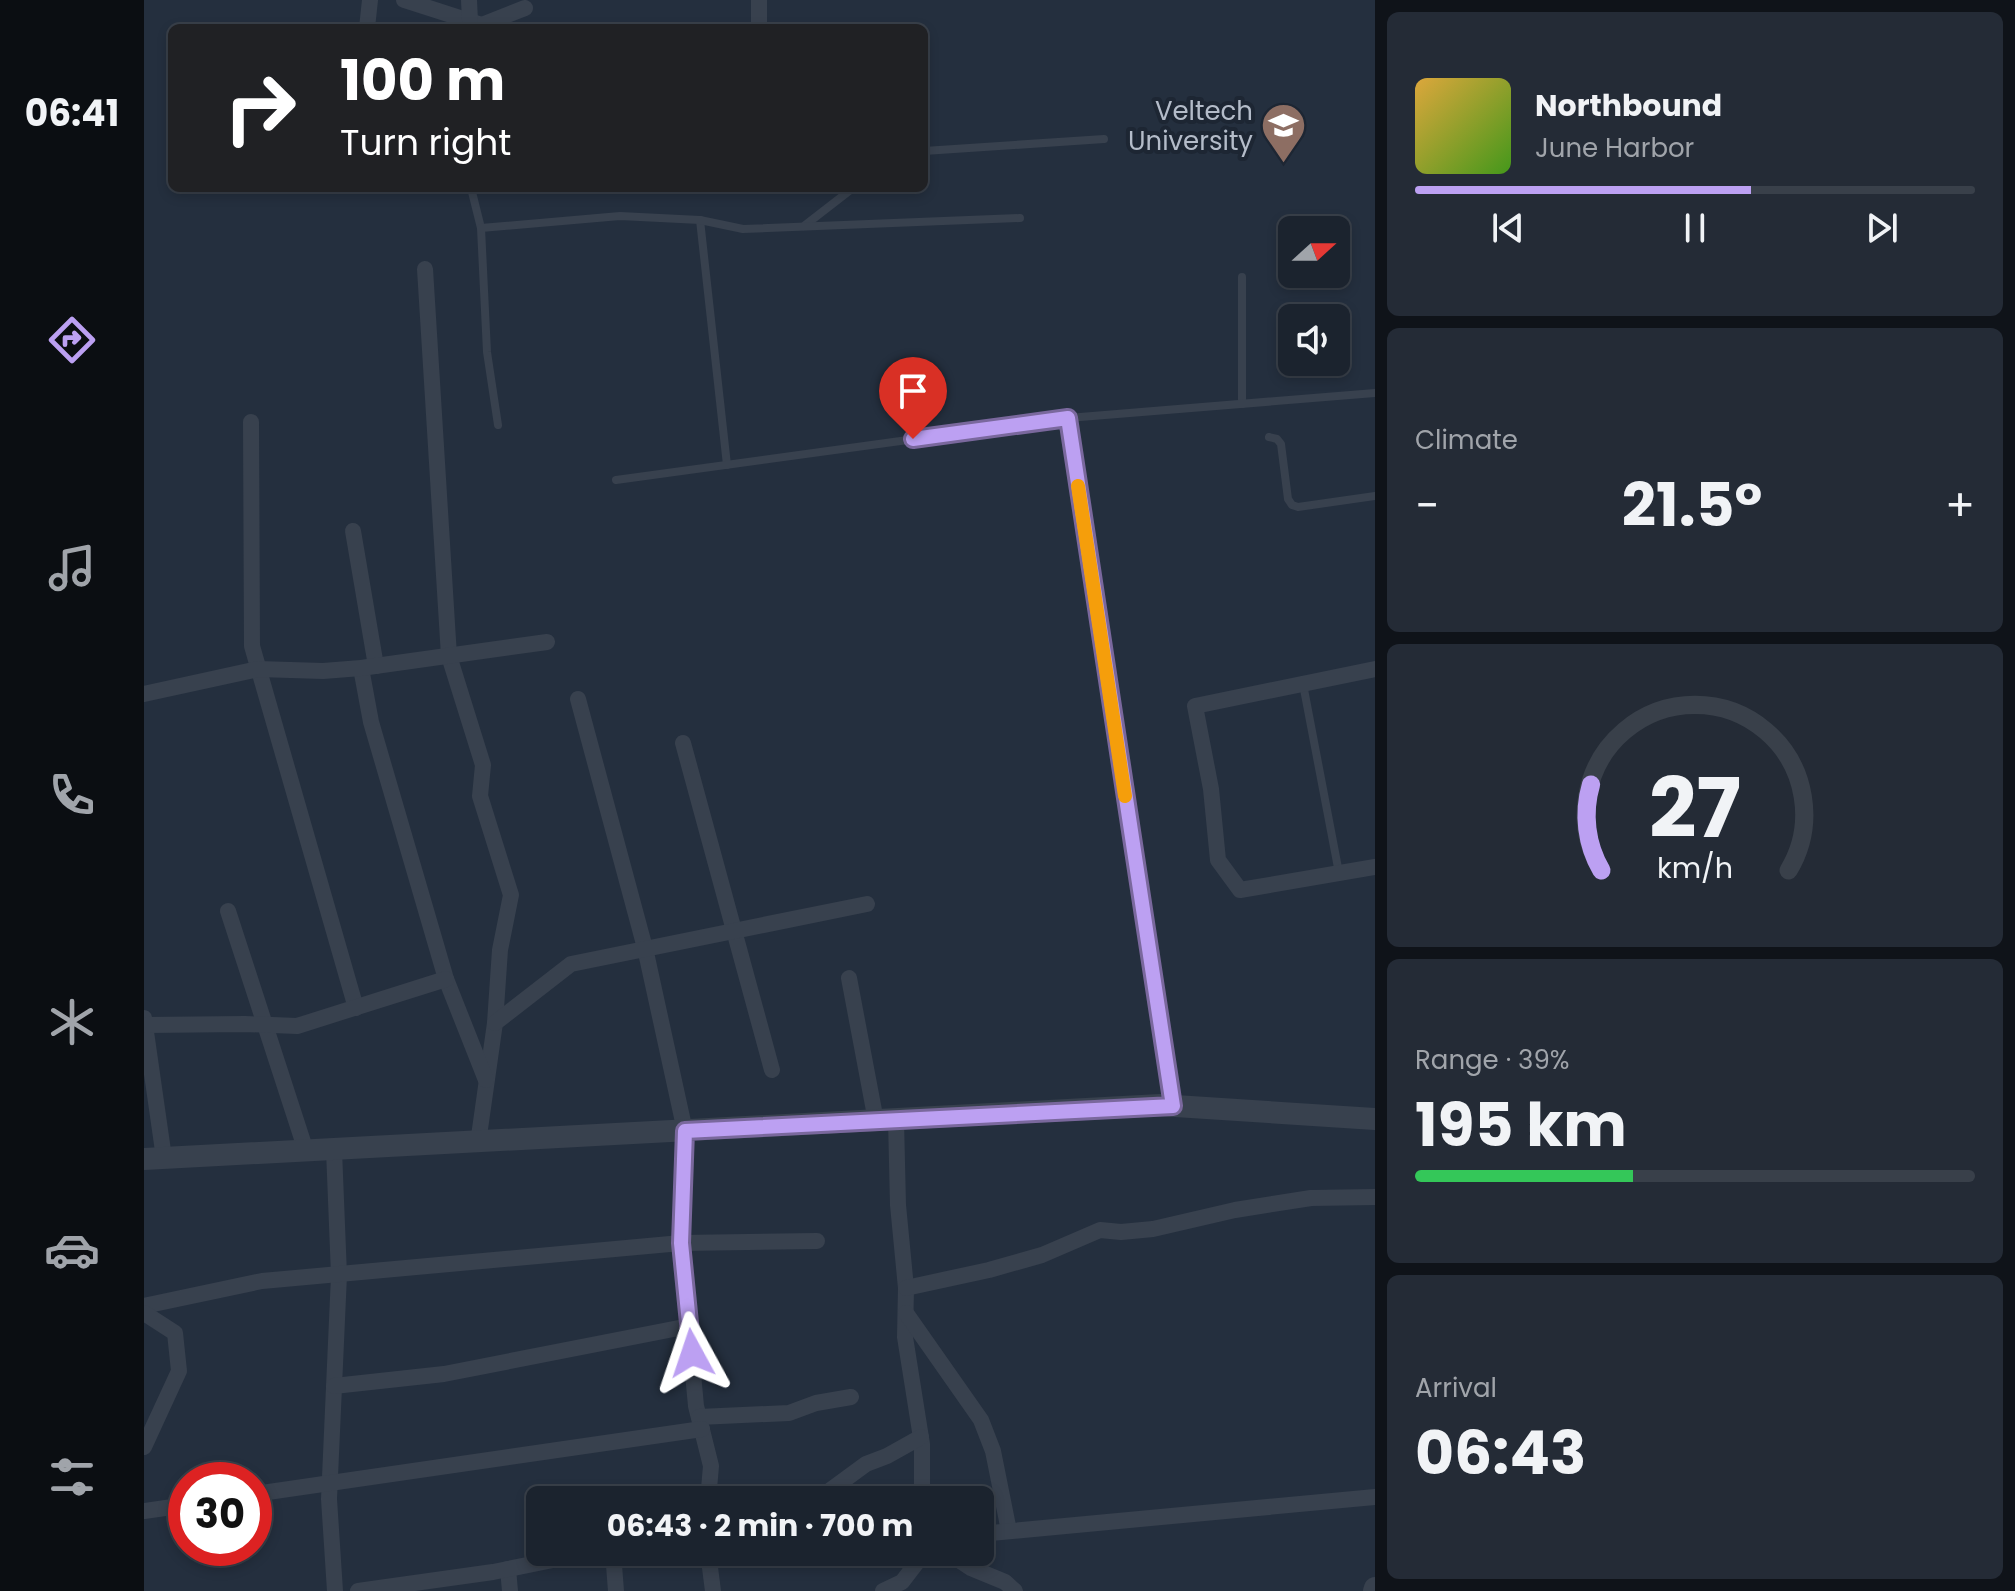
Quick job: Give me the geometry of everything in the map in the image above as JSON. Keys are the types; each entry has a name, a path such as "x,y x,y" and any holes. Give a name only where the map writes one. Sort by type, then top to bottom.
{"street":[{"path":"367,24 370,0"},
{"path":"404,0 479,24"},
{"path":"469,0 470,21"},
{"path":"759,0 759,24"},
{"path":"485,24 525,8"},
{"path":"425,269 449,656 483,765 480,796 511,895 500,950 495,1023 478,1143"},
{"path":"251,422 252,646 356,1008"},
{"path":"353,531 371,722 446,979 487,1082"},
{"path":"144,694 258,669 323,671 368,667 547,642"},
{"path":"1375,669 1195,706 1211,789 1218,860 1240,890 1375,867"},
{"path":"578,699 645,948 685,1131 681,1243 701,1423 711,1466 709,1486"},
{"path":"683,743 772,1070"},
{"path":"495,1023 571,964 867,904"},
{"path":"228,911 306,1151"},
{"path":"849,978 886,1120 906,1288 905,1337 921,1437 922,1486"},
{"path":"446,979 297,1026 145,1021 154,1159 1173,1106 1375,1119"},
{"path":"334,1150 339,1275 330,1483 335,1591"},
{"path":"906,1288 1042,1255 1100,1230 1153,1229 1235,1210 1311,1198 1375,1197"},
{"path":"144,1306 262,1281 681,1243 817,1241"},
{"path":"144,1313 175,1333 179,1371 144,1447"},
{"path":"906,1313 981,1420 993,1451 1009,1531"},
{"path":"334,1386 444,1374 689,1326"},
{"path":"272,1491 701,1423 789,1413 816,1403 851,1397"},
{"path":"836,1486 866,1464 921,1437"},
{"path":"994,1533 1375,1497"},
{"path":"144,1511 168,1508"},
{"path":"358,1591 526,1565"},
{"path":"614,1566 616,1591"},
{"path":"710,1566 713,1591"},
{"path":"883,1591 897,1587 914,1566"},
{"path":"968,1566 1005,1582 1015,1591"},
{"path":"508,1569 510,1591"}],"lane":[{"path":"928,151 1104,139"},
{"path":"472,192 481,228 487,352 498,425"},
{"path":"803,227 848,192"},
{"path":"481,228 620,216 700,220 743,229 1020,218"},
{"path":"700,220 727,465"},
{"path":"1242,277 1242,404"},
{"path":"616,480 1068,418 1375,393"},
{"path":"1068,418 1173,1106"},
{"path":"1269,437 1281,444 1288,499 1292,505 1306,506 1375,496"},
{"path":"1303,684 1339,873"}],"slow traffic":[{"path":"1078,486 1125,796"}],"place":[{"name":"Veltech University","path":"1284,165"}],"route":[{"path":"692,1353 681,1243 685,1131 1173,1106 1068,418 913,439"}]}
